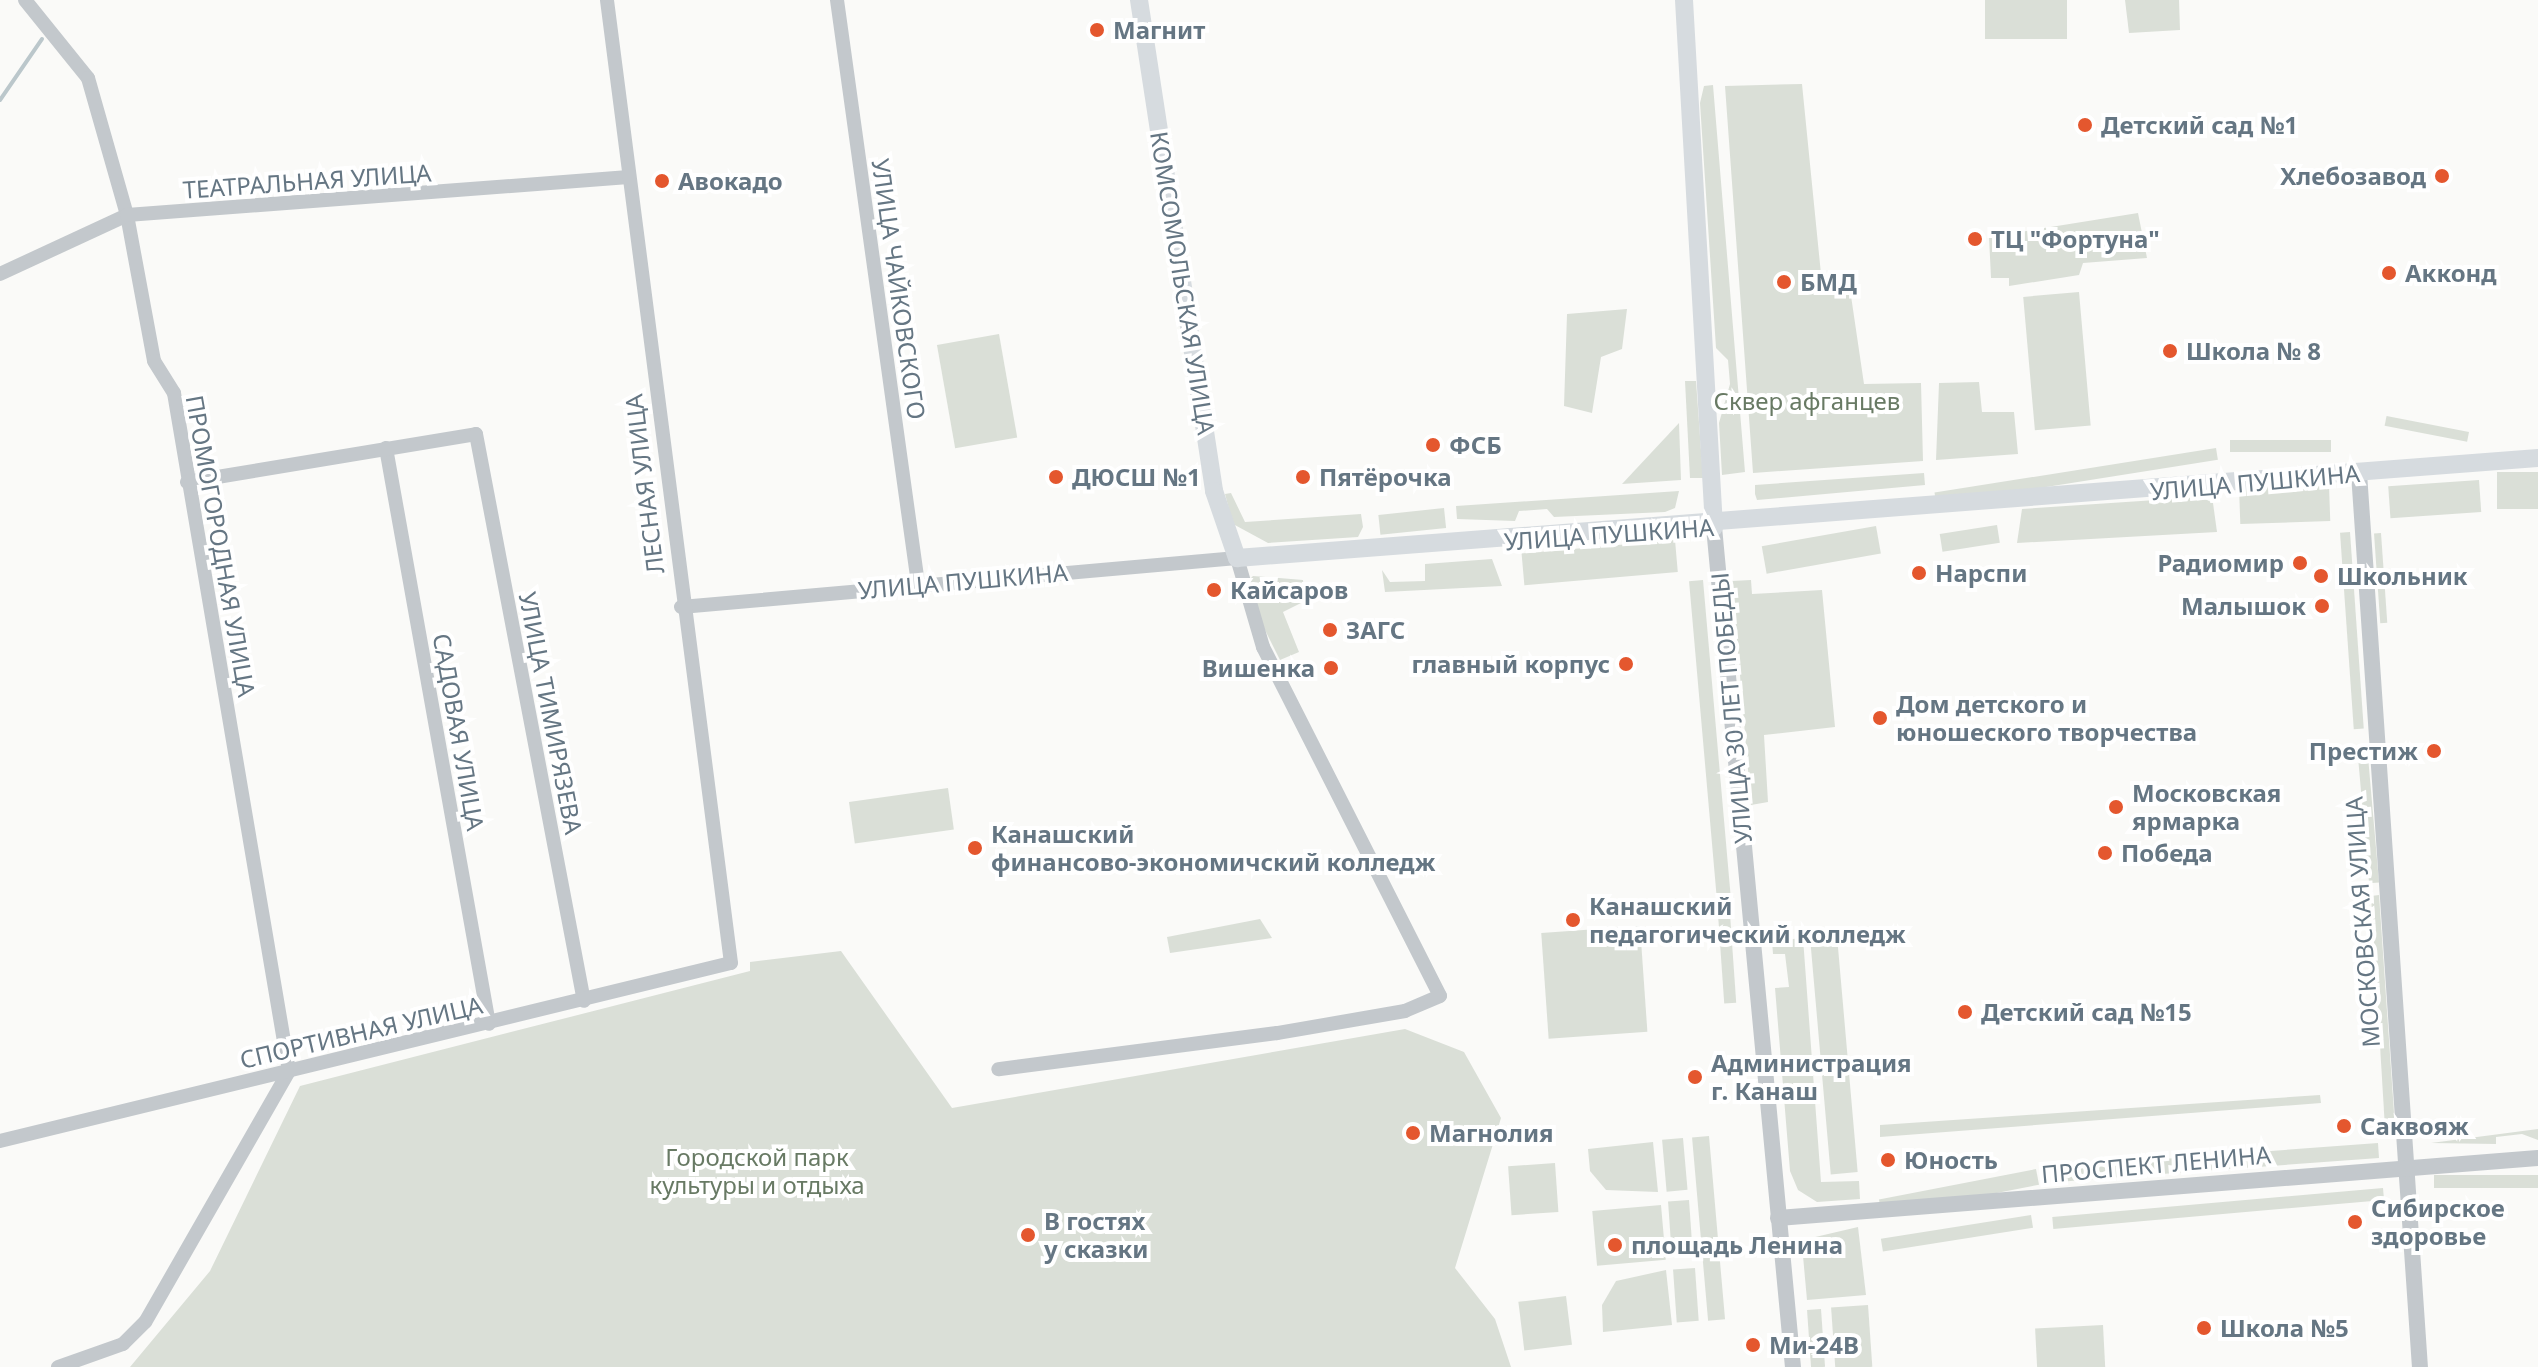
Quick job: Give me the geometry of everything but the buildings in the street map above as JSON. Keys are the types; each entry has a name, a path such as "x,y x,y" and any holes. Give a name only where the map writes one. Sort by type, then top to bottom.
{"main road":[{"name":"КОМСОМОЛЬСКАЯ УЛИЦА","path":"1139,0 1214,491 1237,558"},
{"name":"УЛИЦА 30 ЛЕТ ПОБЕДЫ","path":"1684,0 1714,527"},
{"name":"УЛИЦА ПУШКИНА","path":"1714,527 2538,458"},
{"name":"УЛИЦА ПУШКИНА","path":"1237,558 1453,545"}],"street":[{"name":"ПРОМОГОРОДНАЯ УЛИЦА","path":"25,0 88,78 127,215 154,361 174,393 289,1071"},
{"name":"ЛЕСНАЯ УЛИЦА","path":"607,0 681,607 731,963"},
{"name":"УЛИЦА ЧАЙКОВСКОГО","path":"837,0 918,584"},
{"name":"ТЕАТРАЛЬНАЯ УЛИЦА","path":"0,274 127,215 629,177"},
{"name":"УЛИЦА ТИМИРЯЗЕВА","path":"386,448 476,434 584,1001"},
{"path":"187,482 386,448"},
{"name":"САДОВАЯ УЛИЦА","path":"386,448 489,1024"},
{"name":"МОСКОВСКАЯ УЛИЦА","path":"2359,473 2401,1169 2420,1367"},
{"name":"УЛИЦА ПУШКИНА","path":"1453,545 1714,527"},
{"name":"УЛИЦА 30 ЛЕТ ПОБЕДЫ","path":"1714,527 1793,1367"},
{"name":"УЛИЦА ПУШКИНА","path":"681,607 1237,558"},
{"name":"КОМСОМОЛЬСКАЯ УЛИЦА","path":"998,1069 1277,1033 1405,1011 1440,996 1258,636 1237,558"},
{"name":"СПОРТИВНАЯ УЛИЦА","path":"0,1141 731,963"},
{"path":"58,1367 123,1344 145,1322 289,1071"},
{"name":"ПРОСПЕКТ ЛЕНИНА","path":"1778,1218 2538,1158"}],"green space":[{"path":"1985,0 2067,0 2067,39 1985,39"},
{"path":"2125,0 2179,0 2180,30 2129,33"},
{"name":"Сквер афганцев","path":"1802,84 1821,274 1829,290 1850,289 1864,384 1921,383 1923,461 1753,473 1725,86"},
{"path":"1713,85 1745,472 1722,475 1719,423 1730,384 1728,360 1716,348 1700,103 1704,86"},
{"path":"2138,213 2147,258 2083,263 2079,275 2009,286 2009,278 1991,278 1989,237"},
{"path":"2079,292 2091,425 2035,430 2023,297"},
{"path":"1627,309 1622,349 1601,357 1592,413 1564,406 1567,314"},
{"path":"999,334 1017,437 955,448 937,345"},
{"path":"1685,381 1696,381 1703,478 1690,478"},
{"path":"1979,382 1982,412 2014,412 2018,454 1936,460 1939,383"},
{"path":"2387,416 2469,432 2467,442 2385,426"},
{"path":"1679,423 1681,480 1622,484"},
{"path":"2230,440 2331,440 2331,452 2230,452"},
{"path":"2216,448 2218,460 1936,504 1935,493"},
{"path":"2497,472 2538,472 2538,509 2497,509"},
{"path":"1924,473 1925,485 1757,500 1755,494 1755,485"},
{"path":"2479,480 2481,512 2390,518 2388,486"},
{"path":"2329,485 2330,521 2240,524 2239,488"},
{"path":"1679,491 1675,508 1665,512 1554,517 1547,509 1519,511 1515,521 1457,519 1456,506"},
{"path":"1231,493 1245,522 1361,514 1363,527 1358,537 1268,543 1233,524 1225,494"},
{"path":"2201,497 2213,503 2217,532 2017,543 2022,509"},
{"path":"1444,508 1446,528 1380,535 1378,515"},
{"path":"1997,525 2000,543 1943,552 1940,534"},
{"path":"1876,526 1881,554 1767,574 1762,546"},
{"path":"2350,532 2364,729 2354,729 2340,533"},
{"path":"2374,533 2381,533 2387,623 2380,623"},
{"path":"1675,540 1678,572 1524,585 1522,553"},
{"path":"1492,559 1502,586 1385,592 1382,570 1390,582 1425,581 1425,564"},
{"path":"1253,576 1303,580 1305,601 1283,612 1299,652 1280,660 1243,586"},
{"path":"1703,580 1731,901 1717,902 1689,581"},
{"path":"1751,580 1752,594 1822,590 1835,727 1764,735 1768,802 1751,805 1732,581"},
{"path":"2367,745 2379,882 2369,883 2357,746"},
{"path":"948,788 954,830 855,844 849,802"},
{"path":"2379,895 2395,1127 2385,1128 2371,896"},
{"path":"1730,914 1736,1003 1724,1004 1718,915"},
{"path":"1260,919 1272,938 1170,953 1167,937"},
{"path":"1640,926 1647,1032 1549,1039 1541,933"},
{"path":"1837,936 1858,1172 1831,1174 1810,938"},
{"path":"1803,938 1821,1182 1859,1181 1860,1199 1817,1202 1798,1190 1790,1171 1775,988 1789,987 1785,954 1773,954 1772,941"},
{"name":"Городской парк культуры и отдыха","path":"841,951 952,1108 1405,1029 1464,1052 1501,1118 1455,1268 1495,1319 1511,1367 130,1367 210,1271 300,1086 750,971 750,962"},
{"path":"2320,1095 2321,1103 1880,1137 1880,1125"},
{"path":"2538,1129 2538,1140 2522,1134 2496,1137 2496,1144 2431,1143"},
{"path":"1709,1136 1725,1319 1708,1321 1692,1137"},
{"path":"1683,1138 1688,1190 1667,1192 1662,1140"},
{"path":"1653,1142 1658,1192 1606,1190 1590,1171 1588,1149"},
{"path":"2378,1143 2379,1158 2148,1175 2147,1168 2131,1169 2133,1176 2058,1182 2055,1167"},
{"path":"1555,1163 1558,1212 1512,1215 1508,1166"},
{"path":"2036,1169 2039,1185 1882,1215 1879,1200"},
{"path":"2434,1175 2538,1175 2538,1188 2434,1188"},
{"path":"2383,1188 2384,1200 2053,1229 2052,1217"},
{"path":"1689,1200 1693,1255 1672,1256 1668,1201"},
{"path":"1661,1205 1666,1260 1597,1266 1592,1211"},
{"path":"2031,1215 2033,1228 1883,1252 1881,1239"},
{"path":"1858,1227 1866,1295 1807,1300 1803,1256 1811,1238"},
{"path":"1695,1268 1699,1321 1677,1322 1673,1270"},
{"path":"1666,1270 1672,1325 1603,1332 1602,1305 1616,1281"},
{"path":"1566,1296 1572,1345 1524,1350 1518,1302"},
{"path":"1868,1305 1872,1367 1835,1367 1831,1308"},
{"path":"1821,1309 1825,1367 1811,1367 1807,1310"},
{"path":"2103,1325 2105,1367 2037,1367 2035,1329"}],"waterway":[{"path":"0,100 42,39"}],"place":[{"name":"Магнит","path":"1097,30"},
{"name":"Детский сад №1","path":"2085,125"},
{"name":"Хлебозавод","path":"2442,176"},
{"name":"Авокадо","path":"662,181"},
{"name":"ТЦ \"Фортуна\"","path":"1975,239"},
{"name":"Акконд","path":"2389,273"},
{"name":"БМД","path":"1784,282"},
{"name":"Школа № 8","path":"2170,351"},
{"name":"ФСБ","path":"1433,445"},
{"name":"ДЮСШ №1","path":"1056,477"},
{"name":"Пятёрочка","path":"1303,477"},
{"name":"Радиомир","path":"2300,563"},
{"name":"Нарспи","path":"1919,573"},
{"name":"Школьник","path":"2321,576"},
{"name":"Кайсаров","path":"1214,590"},
{"name":"Малышок","path":"2322,606"},
{"name":"ЗАГС","path":"1330,630"},
{"name":"главный корпус","path":"1626,664"},
{"name":"Вишенка","path":"1331,668"},
{"name":"Дом детского и юношеского творчества","path":"1880,718"},
{"name":"Престиж","path":"2434,751"},
{"name":"Московская ярмарка","path":"2116,807"},
{"name":"Канашский финансово-экономичский колледж","path":"975,848"},
{"name":"Победа","path":"2105,853"},
{"name":"Канашский педагогический колледж","path":"1573,920"},
{"name":"Детский сад №15","path":"1965,1012"},
{"name":"Администрация г. Канаш","path":"1695,1077"},
{"name":"Саквояж","path":"2344,1126"},
{"name":"Магнолия","path":"1413,1133"},
{"name":"Юность","path":"1888,1160"},
{"name":"Сибирское здоровье","path":"2355,1222"},
{"name":"В гостях у сказки","path":"1028,1235"},
{"name":"площадь Ленина","path":"1615,1245"},
{"name":"Школа №5","path":"2204,1328"},
{"name":"Ми-24В","path":"1753,1345"}]}
